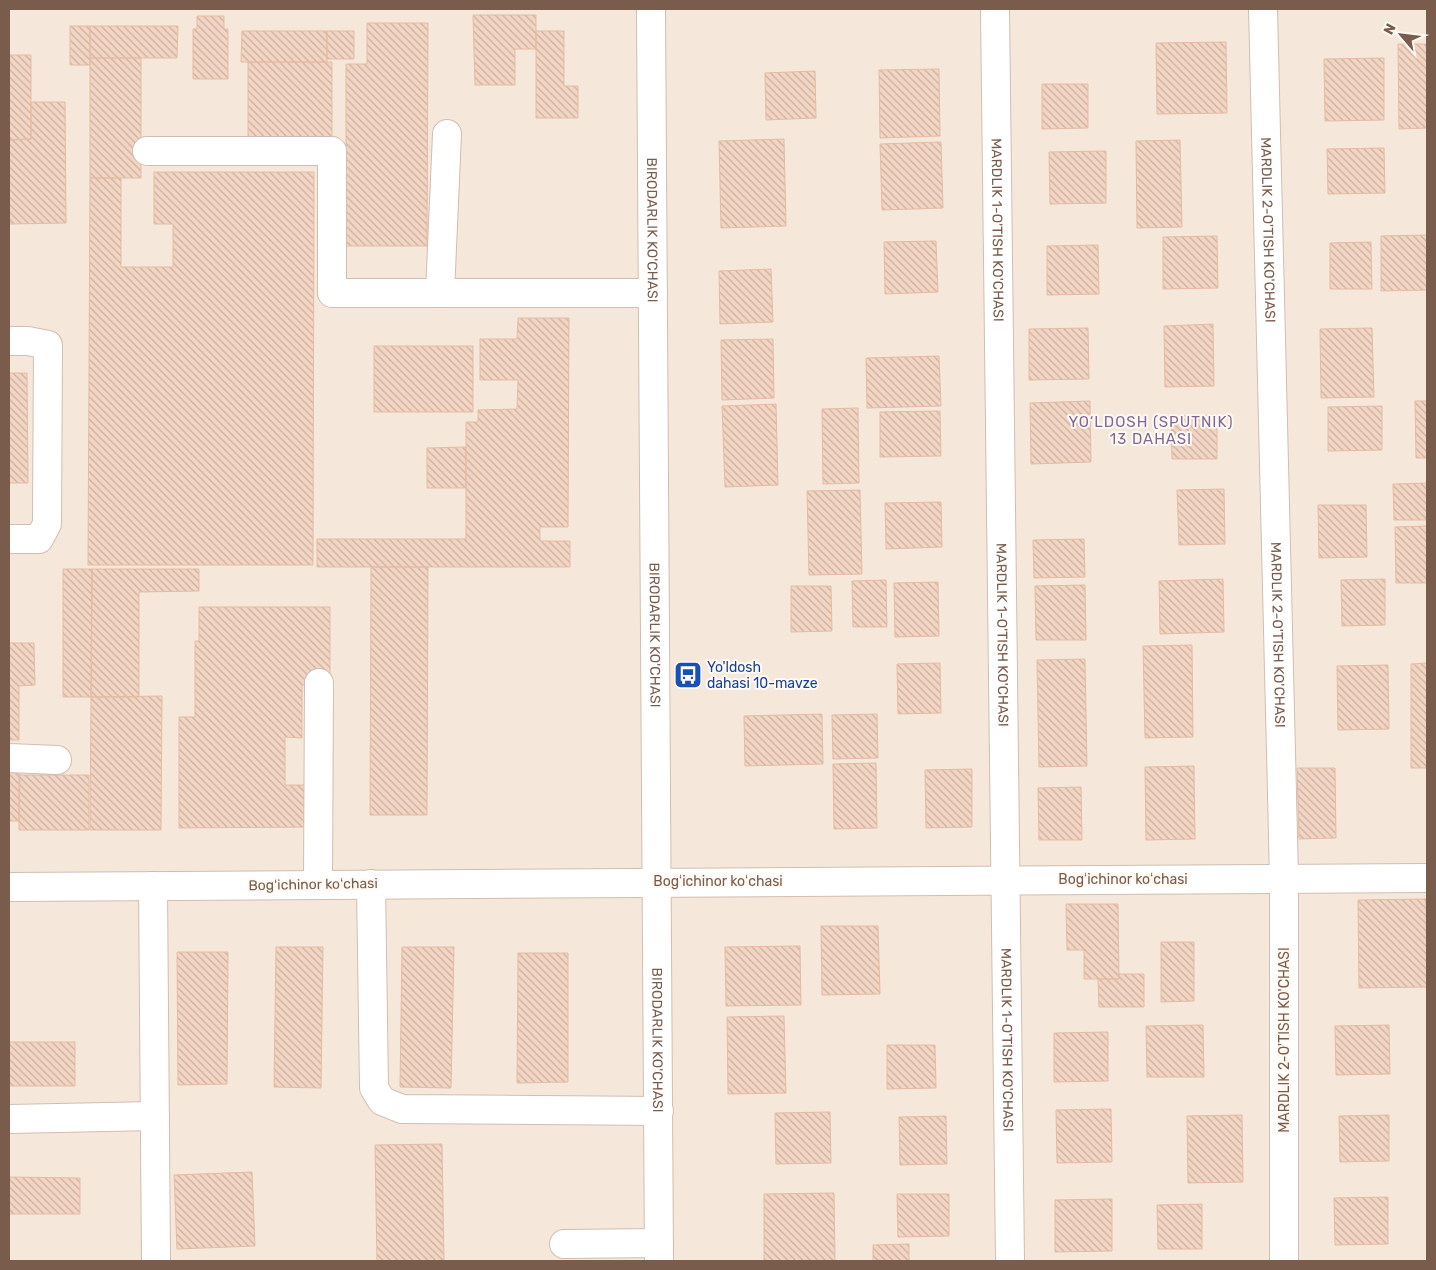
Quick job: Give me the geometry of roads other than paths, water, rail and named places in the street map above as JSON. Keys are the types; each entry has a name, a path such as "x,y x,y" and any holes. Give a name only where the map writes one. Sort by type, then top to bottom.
{"street":[{"name":"BIRODARLIK KO'CHASI","path":"651,9 659,1252"},
{"name":"MARDLIK 1-O'TISH KO'CHASI","path":"995,9 1010,1261"},
{"name":"MARDLIK 2-O'TISH KO'CHASI","path":"1263,9 1284,877 1284,1261"},
{"path":"440,293 447,134"},
{"path":"147,151 332,151 332,293 653,293"},
{"path":"9,341 28,341 48,345 47,524 39,539 9,539"},
{"path":"318,884 319,683"},
{"path":"9,758 57,760"},
{"name":"Bogʻichinor koʻchasi","path":"9,886 1284,877 1427,878"},
{"path":"371,884 374,1088 382,1101 402,1109 659,1111"},
{"path":"153,886 156,1261"},
{"path":"9,1119 155,1116"},
{"path":"564,1244 659,1252"}],"place":[{"name":"Yo'ldosh dahasi 10-mavze","path":"688,675"}],"district":[{"name":"YO‘LDOSH (SPUTNIK) 13 DAHASI","path":"1151,430"}]}
